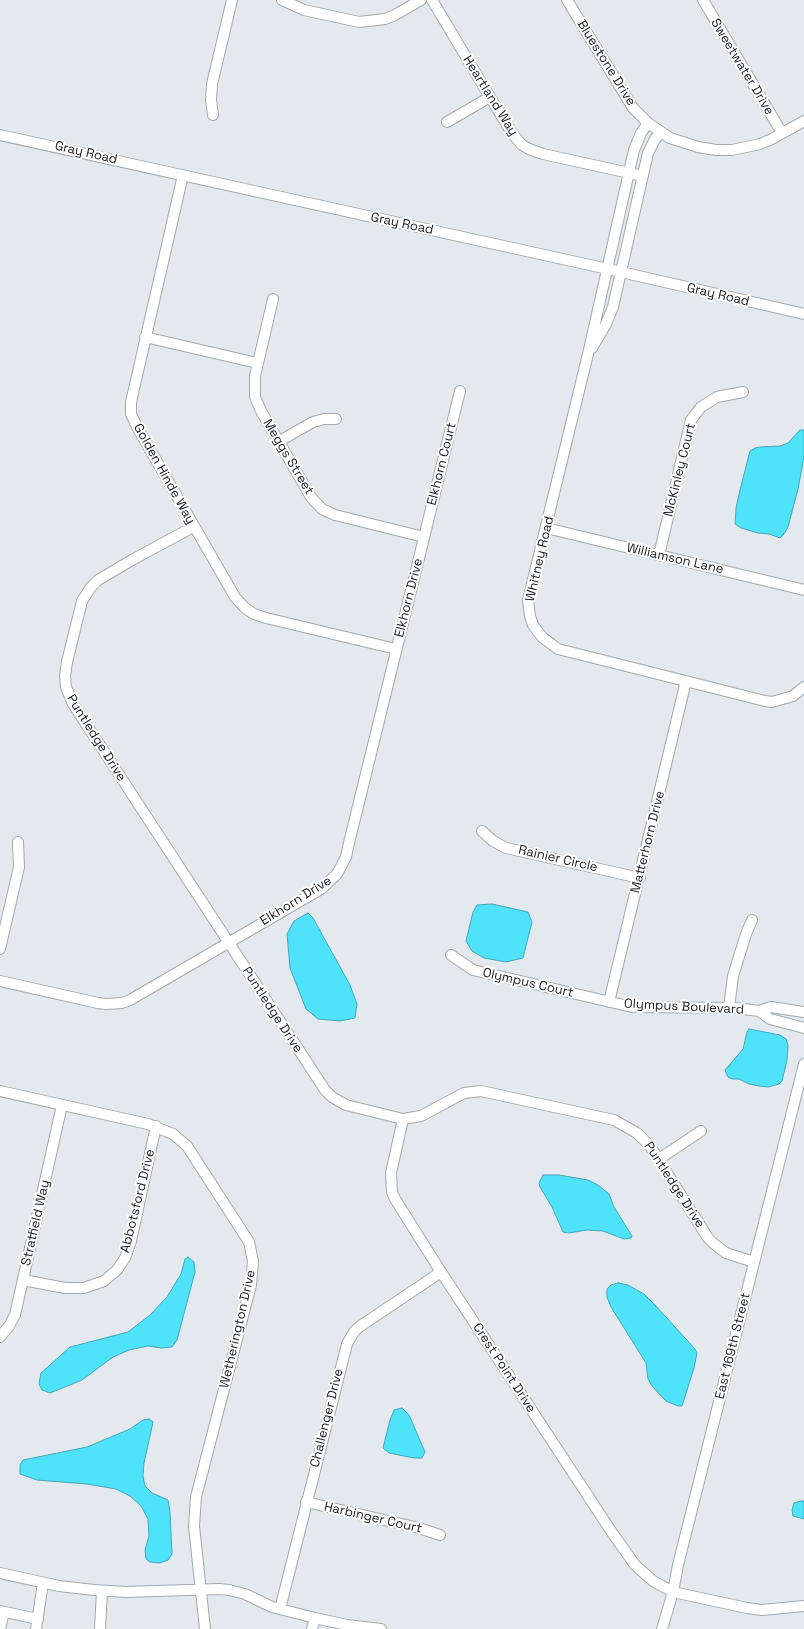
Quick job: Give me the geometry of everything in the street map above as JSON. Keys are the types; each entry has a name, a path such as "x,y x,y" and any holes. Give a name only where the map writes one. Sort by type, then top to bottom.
{"street":[{"path":"213,115 211,100 212,84 232,0"},
{"path":"282,0 304,10 359,22 385,19 421,0"},
{"name":"Heartland Way","path":"432,0 512,133 522,145 543,154 643,176"},
{"name":"Bluestone Drive","path":"567,0 633,108 648,123 661,132 690,145 708,149 724,150 760,144 804,121"},
{"name":"Sweetwater Drive","path":"702,0 782,133"},
{"path":"447,122 490,97"},
{"name":"Whitney Road","path":"648,123 637,141 588,354 528,600 533,625 542,637 558,649 772,702 793,696 804,686"},
{"name":"Whitney Road","path":"588,354 606,324 613,307 643,176 652,144 661,132"},
{"name":"Gray Road","path":"0,135 608,269 804,314"},
{"name":"Golden Hinde Way","path":"183,175 131,402 131,414 193,526 235,597 245,608 254,614 396,649"},
{"name":"Meggs Street","path":"273,299 257,363 254,384 255,397 278,442 311,497 322,509 341,517 424,537"},
{"path":"146,337 257,363"},
{"name":"Elkhorn Court","path":"424,537 460,391"},
{"name":"McKinley Court","path":"660,555 691,420 701,407 717,397 743,392"},
{"path":"278,442 313,422 336,419"},
{"name":"Puntledge Drive","path":"193,526 98,580 91,587 82,601 67,662 65,676 66,687 73,704 325,1090 332,1097 346,1106 403,1119 421,1116 464,1093 475,1091 487,1092 614,1120 637,1132 650,1146 708,1238 726,1253 754,1262"},
{"name":"Williamson Lane","path":"546,528 804,590"},
{"name":"Elkhorn Drive","path":"0,981 98,1003 122,1003 321,889 332,880 342,867 349,844 424,537"},
{"name":"Matterhorn Drive","path":"609,1002 613,981 640,878 686,681"},
{"name":"Rainier Circle","path":"482,831 493,841 506,848 640,878"},
{"path":"0,948 19,867 18,842"},
{"path":"729,1008 732,976 752,920"},
{"name":"Olympus Court","path":"451,955 473,970 609,1002"},
{"name":"Olympus Boulevard","path":"609,1002 632,1007 729,1008 759,1011 771,1007 804,1012"},
{"name":"Olympus Boulevard","path":"759,1011 770,1019 804,1028"},
{"name":"East 169th Street","path":"662,1629 673,1592 678,1564 804,1064"},
{"name":"Wetherington Drive","path":"0,1091 156,1126 174,1134 187,1146 246,1237 250,1246 253,1261 251,1285 196,1497 194,1526 205,1629"},
{"name":"Stratfield Way","path":"0,1337 9,1326 15,1315 62,1105"},
{"name":"Crest Point Drive","path":"403,1119 391,1173 392,1192 398,1206 626,1554 635,1565 653,1581 673,1592 746,1608 767,1610 804,1606"},
{"name":"Abbotsford Drive","path":"23,1280 58,1287 79,1289 104,1281 117,1270 125,1258 131,1241 156,1126"},
{"path":"659,1159 701,1132"},
{"name":"Challenger Drive","path":"280,1609 344,1352 350,1338 359,1327 441,1272"},
{"name":"Harbinger Court","path":"306,1502 419,1528 440,1535"},
{"path":"0,1573 69,1587 102,1591 141,1592 224,1589 240,1592 280,1609 315,1618 347,1625 381,1629"},
{"path":"0,1629 2,1611 37,1624 43,1582"},
{"path":"100,1629 102,1591"},
{"path":"312,1629 315,1618"}],"water":[{"path":"800,430 804,430 804,457 798,489 788,527 784,534 780,538 741,528 735,524 736,508 750,451 755,448 780,446 788,443"},
{"path":"492,904 528,912 532,922 523,958 506,962 484,958 472,951 466,941 473,912 477,905"},
{"path":"308,913 313,918 350,985 357,1004 355,1018 340,1021 318,1019 306,1009 290,968 287,934 294,921"},
{"path":"749,1029 780,1035 786,1039 788,1045 787,1060 782,1081 779,1084 768,1087 759,1086 728,1077 725,1070 743,1049"},
{"path":"543,1175 559,1175 588,1180 598,1185 609,1194 614,1207 632,1236 631,1238 624,1239 603,1231 587,1230 569,1233 563,1232 552,1207 540,1187 539,1183"},
{"path":"188,1257 194,1262 195,1272 177,1340 172,1347 161,1348 148,1346 129,1350 113,1357 82,1380 50,1393 42,1390 39,1384 41,1373 70,1347 128,1332 150,1315 167,1297 181,1274 185,1259"},
{"path":"618,1283 628,1285 644,1294 695,1349 697,1353 694,1368 682,1406 666,1401 652,1386 648,1379 646,1363 611,1307 607,1297 607,1289 611,1285"},
{"path":"402,1408 409,1415 425,1452 422,1458 389,1453 383,1448 394,1410"},
{"path":"149,1419 153,1422 144,1463 143,1476 145,1486 152,1493 168,1500 170,1512 172,1554 168,1560 160,1563 150,1562 146,1559 145,1550 149,1536 148,1519 141,1506 130,1496 116,1489 87,1484 37,1480 20,1474 20,1465 23,1460 87,1447 130,1429 143,1420"},
{"path":"804,1501 804,1519 793,1516 792,1510 794,1503"}]}
